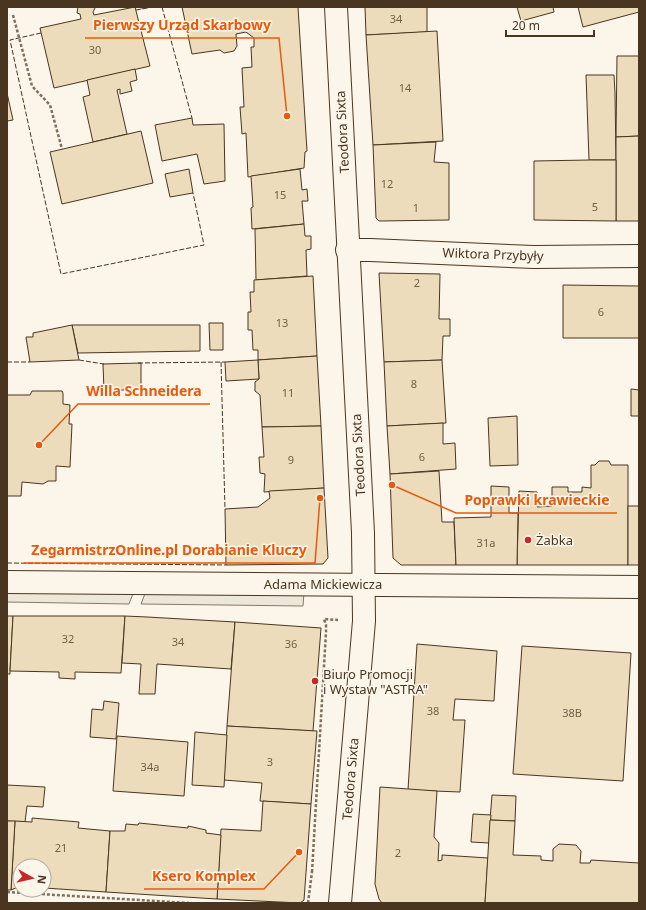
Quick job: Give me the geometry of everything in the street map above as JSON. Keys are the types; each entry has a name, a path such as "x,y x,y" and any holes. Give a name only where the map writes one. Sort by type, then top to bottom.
{"street":[{"name":"Teodora Sixta","path":"336,7 347,250 363,533 364,585 364,621 340,903"},
{"name":"Wiktora Przybyły","path":"347,250 534,256 639,256"},
{"name":"Adama Mickiewicza","path":"7,582 639,587"}],"path":[{"path":"13,15 32,86 50,105 62,149"},
{"path":"312,872 326,632 324,619"},
{"path":"7,892 189,903"}],"shaded area":[{"path":"7,589 134,591 129,604 7,602"},
{"path":"146,591 304,592 303,606 141,604"}],"building":[{"path":"78,7 94,7 94,15 135,7 150,66 54,88 40,28 81,19 80,14 77,13"},
{"path":"182,7 298,7 307,151 305,152 304,168 248,177 246,133 242,134 240,107 244,107 242,68 252,67 251,47 254,47 254,38 246,32 236,34 237,46 234,51 224,53 220,50 192,54"},
{"path":"365,7 427,7 427,32 366,35"},
{"path":"517,7 553,7 554,12 521,21"},
{"path":"578,7 639,7 639,12 583,27"},
{"path":"437,31 443,141 373,145 366,35"},
{"path":"617,56 639,56 639,136 616,137"},
{"path":"135,69 137,80 130,82 132,91 120,94 120,89 117,90 127,134 93,142 83,97 90,95 87,80"},
{"path":"586,75 614,75 616,160 589,160"},
{"path":"7,93 13,120 7,121"},
{"path":"192,118 193,125 224,124 225,181 204,184 197,154 162,161 155,125"},
{"path":"141,131 153,183 62,204 50,152"},
{"path":"639,136 639,221 616,221 616,137"},
{"path":"436,142 434,162 449,163 449,220 379,221 376,218 373,145"},
{"path":"616,160 616,221 534,220 534,161"},
{"path":"189,169 193,193 170,197 165,174"},
{"path":"300,169 302,190 307,189 308,201 302,201 304,224 252,229 251,208 253,207 251,176"},
{"path":"304,224 305,236 311,236 311,249 306,250 307,276 256,280 255,229"},
{"path":"379,273 440,274 439,319 450,319 450,336 443,336 442,360 384,362"},
{"path":"313,276 317,356 258,360 258,350 253,350 252,330 248,330 248,312 251,312 250,292 254,292 254,280"},
{"path":"563,285 639,286 639,338 563,338"},
{"path":"209,323 223,323 223,350 210,350"},
{"path":"72,325 200,325 200,351 78,353"},
{"path":"72,325 79,360 30,362 26,337 33,337 33,333"},
{"path":"317,356 321,426 262,427 260,395 255,391 255,382 259,379 258,360"},
{"path":"258,360 259,379 226,381 225,362"},
{"path":"442,360 446,423 387,426 384,362"},
{"path":"141,363 141,389 104,391 103,364"},
{"path":"631,389 639,390 639,416 631,416"},
{"path":"32,391 62,391 63,404 70,405 69,424 72,424 70,467 56,466 56,481 48,481 43,484 22,482 21,496 7,496 7,395 30,395"},
{"path":"517,416 518,465 490,466 488,418"},
{"path":"443,423 443,444 455,443 456,469 390,474 387,426"},
{"path":"321,426 324,488 264,492 265,474 260,473 259,457 264,457 262,427"},
{"path":"599,461 609,461 611,465 628,465 628,565 517,565 519,491 537,492 537,507 552,506 552,487 568,487 568,492 582,492 582,487 591,488 591,465 595,465"},
{"path":"439,471 442,522 454,522 456,565 401,565 393,558 390,474"},
{"path":"491,486 509,487 509,513 518,513 517,565 456,565 454,518 491,517"},
{"path":"324,488 328,558 323,564 226,565 225,509 258,507 270,498 269,491"},
{"path":"628,506 639,506 639,565 628,565"},
{"path":"7,616 13,616 10,674 7,674"},
{"path":"13,616 125,616 121,673 75,672 75,679 59,678 59,672 10,671"},
{"path":"125,616 235,622 231,669 157,664 155,694 139,694 141,664 122,663"},
{"path":"235,622 321,628 313,731 227,726"},
{"path":"417,644 497,651 494,701 455,699 453,720 465,720 460,792 408,790"},
{"path":"522,646 631,653 623,781 513,774"},
{"path":"104,701 119,703 116,739 90,737 92,709 103,710"},
{"path":"227,726 317,731 311,804 260,801 262,783 224,780"},
{"path":"195,732 227,735 224,787 192,785"},
{"path":"117,736 188,742 184,796 113,791"},
{"path":"7,785 45,787 43,807 27,806 25,822 7,821"},
{"path":"380,787 437,791 434,837 439,843 438,861 442,860 442,855 488,858 485,903 382,903 379,899 375,884"},
{"path":"492,795 516,796 515,821 490,820"},
{"path":"263,801 311,804 304,900 300,903 217,899 221,829 261,831"},
{"path":"473,814 491,815 489,843 471,842"},
{"path":"32,818 79,822 78,828 110,831 106,892 52,889 52,858 13,858 15,821 32,822"},
{"path":"490,820 515,821 513,855 541,856 541,860 553,861 553,849 559,844 576,845 581,851 580,863 590,863 591,860 639,863 639,903 485,903"},
{"path":"7,821 15,821 11,890 7,890"},
{"path":"139,823 188,828 188,826 206,830 206,833 221,835 217,899 106,892 110,831 125,831 126,824 138,825"}],"fence":[{"path":"136,10 153,7"},
{"path":"162,7 192,118"},
{"path":"41,33 10,40 61,274 204,245 193,193"},
{"path":"79,360 104,364"},
{"path":"7,362 30,362"},
{"path":"221,362 225,509"},
{"path":"138,363 225,362"},
{"path":"7,563 226,565"}],"place":[{"name":"Pierwszy Urząd Skarbowy","path":"287,116"},
{"name":"Willa Schneidera","path":"39,445"},
{"name":"Poprawki krawieckie","path":"392,485"},
{"name":"ZegarmistrzOnline.pl Dorabianie Kluczy","path":"320,498"},
{"name":"Żabka","path":"528,540"},
{"name":"Biuro Promocji i Wystaw \"ASTRA\"","path":"315,681"},
{"name":"Ksero Komplex","path":"299,852"}]}
